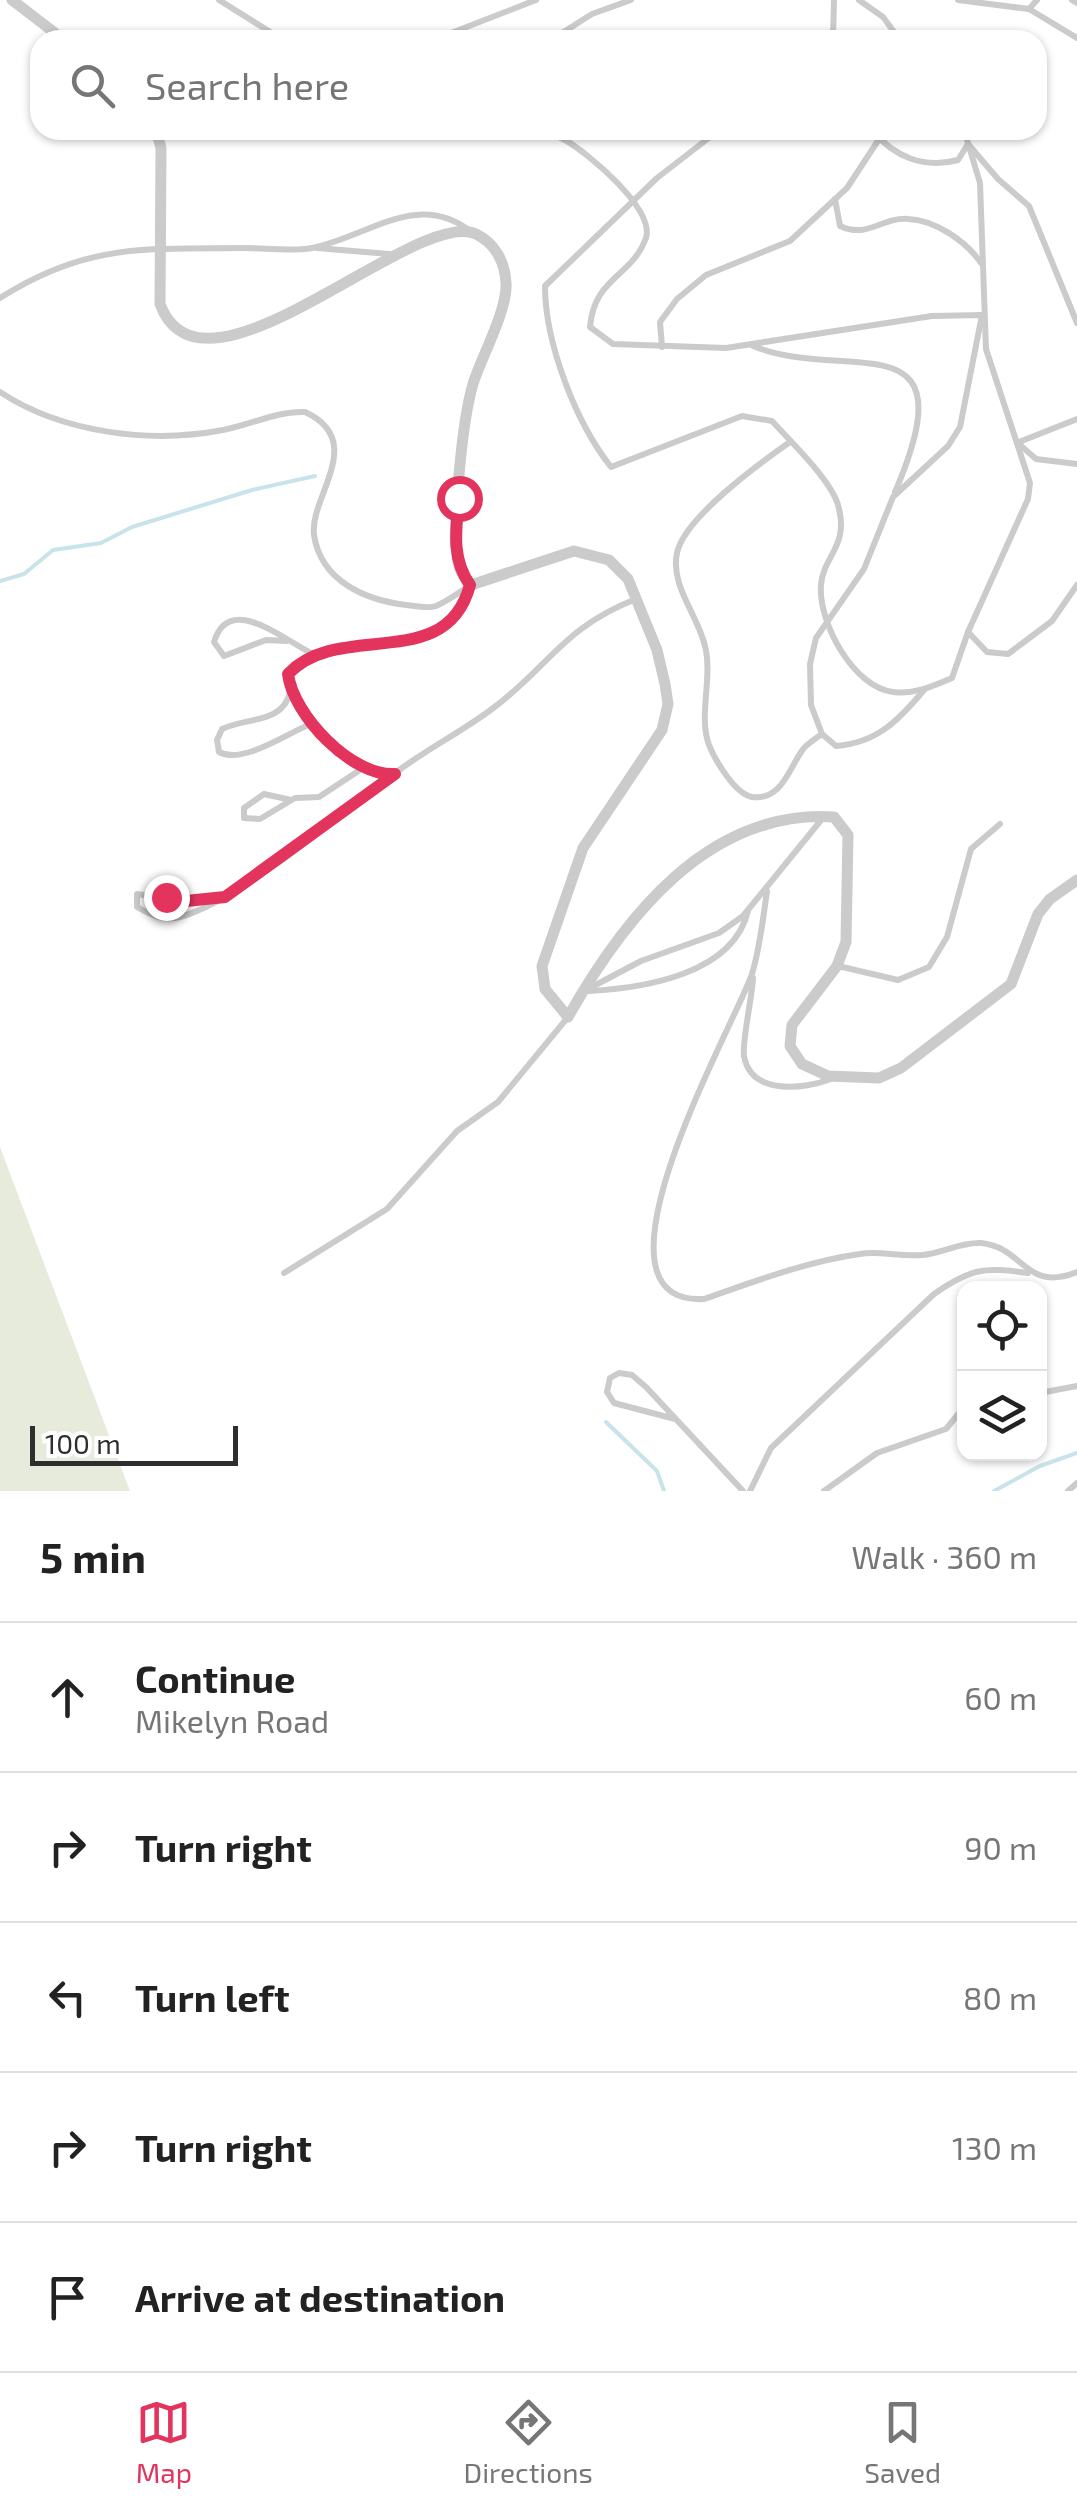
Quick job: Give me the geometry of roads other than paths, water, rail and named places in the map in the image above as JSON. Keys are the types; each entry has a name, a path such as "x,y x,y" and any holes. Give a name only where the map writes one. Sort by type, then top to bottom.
{"street":[{"path":"12,0 51,30"},
{"path":"159,140 160,304 168,324 186,336 211,336 264,325 347,285 432,236 471,231 490,241 507,286 472,388 455,538 459,570 470,585 574,550 609,560 628,579 657,650 668,704 662,730 583,848 542,966 545,989 568,1017 594,971 680,868 710,847 763,824 806,815 834,816 848,834 846,942 836,966 792,1025 790,1046 802,1064 839,1076 880,1078 901,1068 1011,984 1038,914 1050,899 1077,880"}],"lane":[{"path":"218,0 267,30"},
{"path":"460,30 536,0"},
{"path":"567,30 592,14 631,0"},
{"path":"834,0 834,30"},
{"path":"859,0 883,17 893,30"},
{"path":"958,0 1029,9 1077,38"},
{"path":"1029,9 1037,0"},
{"path":"564,140 602,168 646,220 647,236 592,302 590,327 613,344 750,345 932,316 982,316"},
{"path":"706,140 657,178 545,286 545,305 587,436 611,467 742,416 772,420 838,502 838,550 820,582 826,622 853,668 890,692 924,690 952,678 968,632 1028,498 1028,470 994,378 982,316 980,183 967,140"},
{"path":"662,347 660,322 677,299 706,274 790,241 835,199 879,140"},
{"path":"881,140 903,156 936,166 958,160 968,144"},
{"path":"968,144 998,179 1029,206 1077,324"},
{"path":"835,199 840,226 853,232 872,231 909,218 954,236 982,264"},
{"path":"310,248 407,213 428,212 456,220 471,231"},
{"path":"0,298 84,258 120,250 310,248 382,256 400,252"},
{"path":"893,498 948,446 960,427 982,316"},
{"path":"750,345 776,355 874,360 897,368 912,381 918,403 916,434 864,569 826,622 810,664 811,705 822,734 836,746 862,744 898,722 924,690"},
{"path":"0,392 30,412 132,434 210,433 289,412 304,412 325,428 332,448 334,468 315,518 314,536 336,577 370,597 434,607 470,585"},
{"path":"1018,443 1077,418"},
{"path":"790,442 753,468 685,535 677,552 676,574 706,649 710,746 739,791 752,797 768,794 792,775 802,750 822,734"},
{"path":"1018,443 1036,459 1077,464"},
{"path":"311,724 243,754 228,757 219,752 217,740 222,730 276,715 288,704 288,674 298,664 319,656 441,632 463,612 470,585"},
{"path":"968,632 986,652 1008,654 1052,621 1077,586"},
{"path":"225,897 186,901 137,894 137,907 164,919 178,918 225,897 492,709 560,643 600,614 636,599"},
{"path":"286,641 266,640 224,656 214,642 230,622 240,618 266,626 286,641 319,656"},
{"path":"290,692 311,724 363,768 380,775 395,774"},
{"path":"291,800 273,816 244,818 244,808 264,794 291,800 319,796 363,768"},
{"path":"582,992 641,961 719,934 767,891 824,816"},
{"path":"836,966 898,980 929,968 947,937 971,849 1000,824"},
{"path":"767,891 753,972 752,1012 744,1045 748,1067 768,1082 800,1089 839,1076"},
{"path":"582,992 627,989 712,960 732,946 748,911"},
{"path":"753,972 662,1181 655,1256 670,1289 690,1300 704,1299 845,1256 886,1251 925,1256 978,1243 1002,1248 1030,1274"},
{"path":"284,1273 387,1208 457,1131 498,1102 568,1017"},
{"path":"675,1420 614,1403 607,1392 610,1378 619,1373 632,1375 746,1491 772,1448 934,1294 962,1274 981,1268 1044,1278 1077,1272"},
{"path":"1047,1392 1077,1386"},
{"path":"824,1491 877,1453 946,1429 957,1416"},
{"path":"1068,1491 1077,1482"}],"waterway":[{"path":"0,581 24,574 53,550 101,543 132,527 252,490 315,476"},
{"path":"606,1422 657,1471 664,1491"},
{"path":"994,1491 1040,1466 1077,1453"}]}
